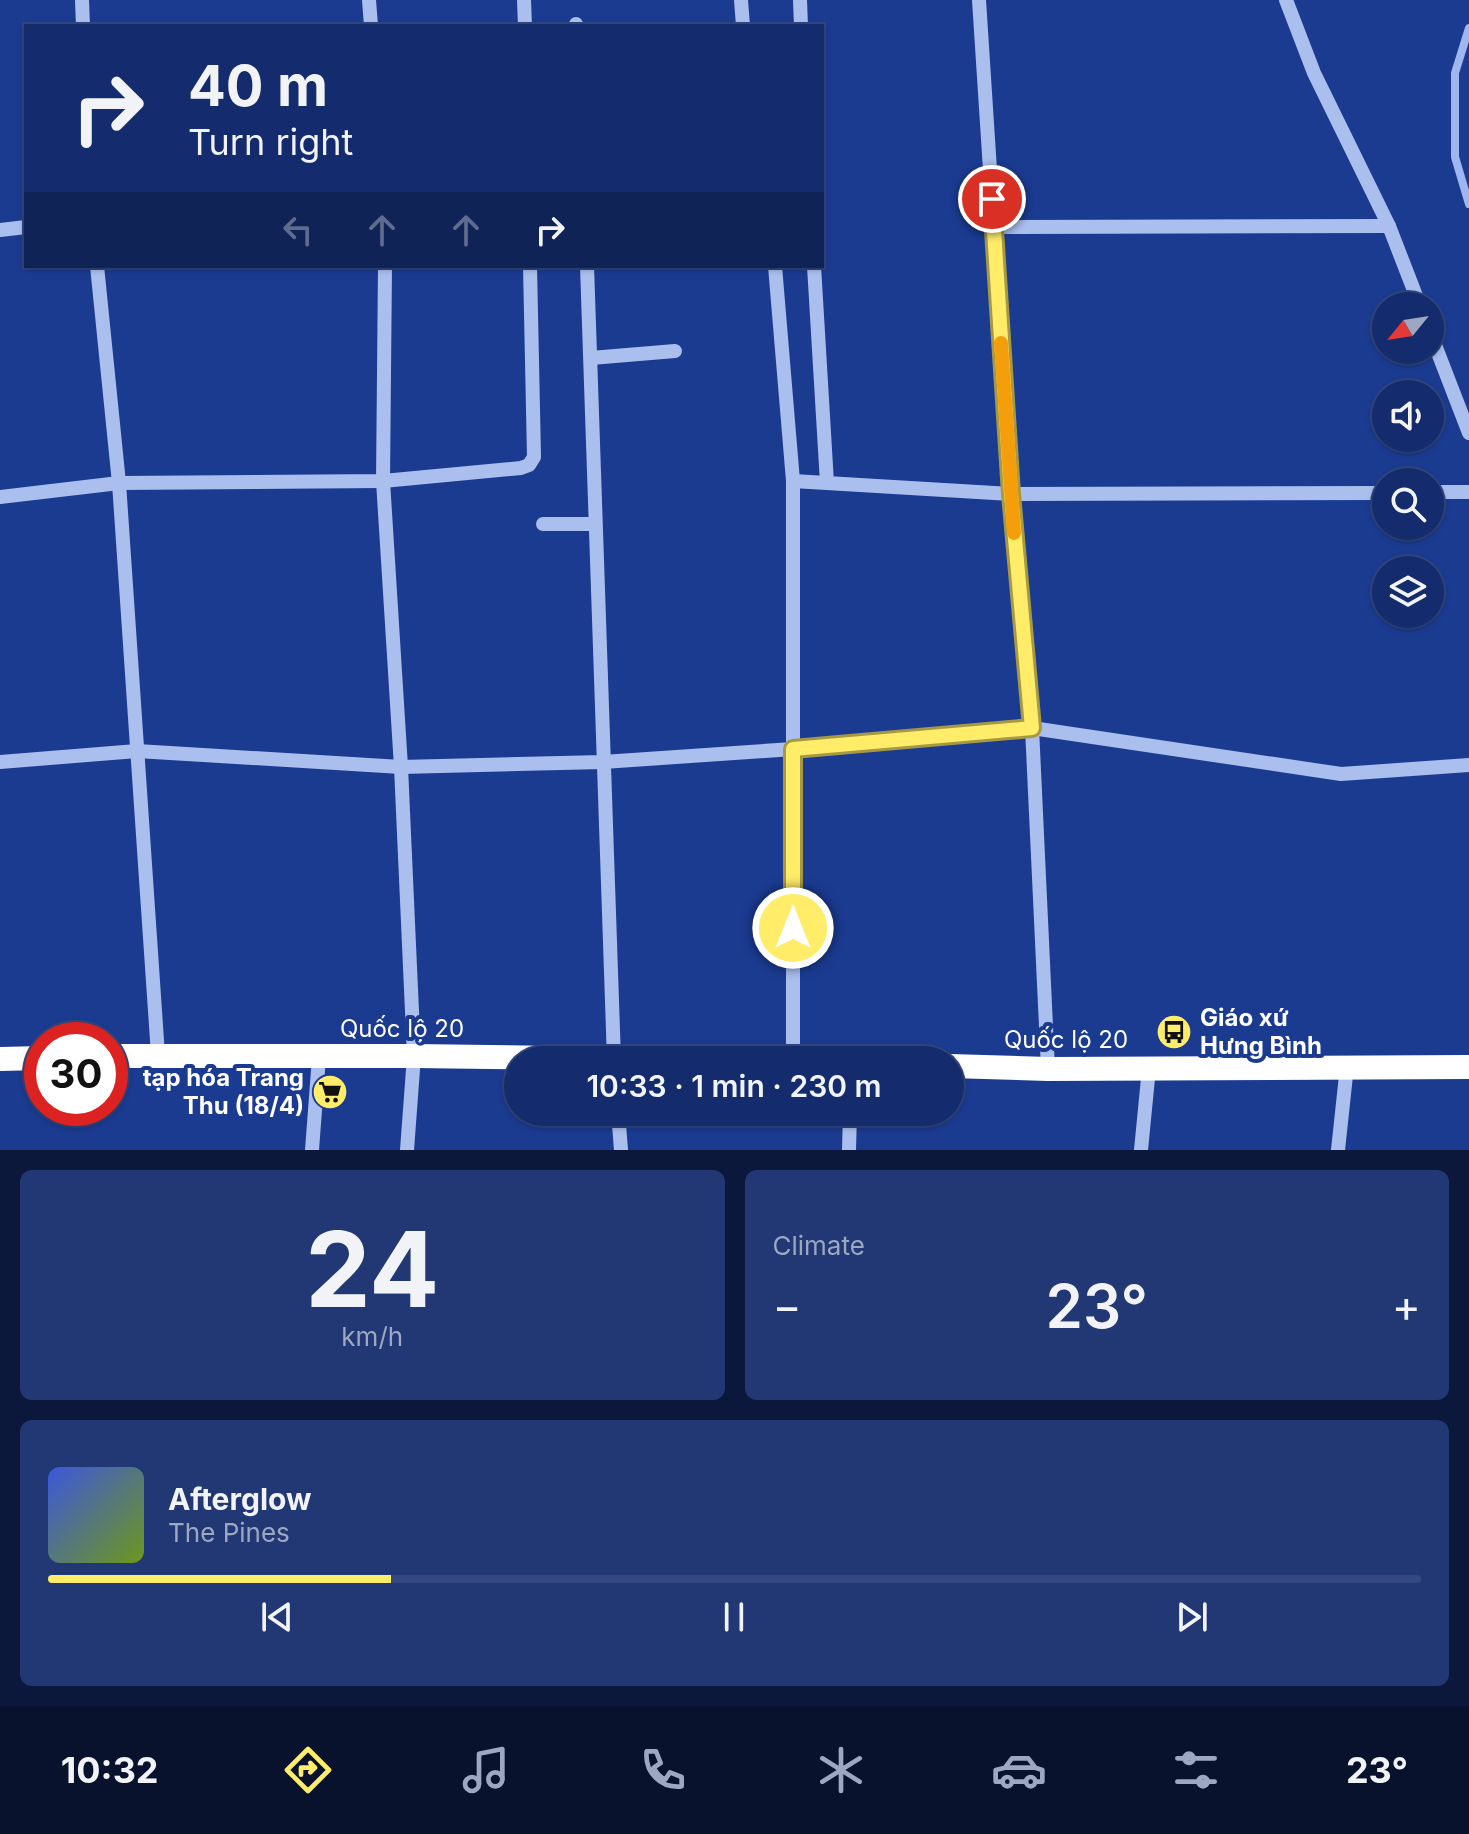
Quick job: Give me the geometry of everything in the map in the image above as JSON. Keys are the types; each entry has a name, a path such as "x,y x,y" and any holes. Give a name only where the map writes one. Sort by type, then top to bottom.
{"highway":[{"name":"Quốc lộ 20","path":"128,1056 504,1057"},
{"path":"0,1059 24,1058"},
{"name":"Quốc lộ 20","path":"964,1066 1048,1069 1469,1067"}],"street":[{"path":"82,0 83,24"},
{"path":"369,0 371,24"},
{"path":"524,0 525,24"},
{"path":"741,0 743,24"},
{"path":"800,0 801,24"},
{"path":"979,0 1011,494 1032,728 1048,1069"},
{"path":"1286,0 1314,73 1389,226 1415,292"},
{"path":"994,227 1389,226"},
{"path":"0,230 24,227"},
{"path":"97,268 119,483 158,1055"},
{"path":"385,268 383,481 401,767 414,1056 407,1150"},
{"path":"0,497 119,483 383,481 529,465 534,457 530,268"},
{"path":"587,268 614,1046"},
{"path":"775,268 793,481 793,1046"},
{"path":"814,268 827,483"},
{"path":"591,358 675,351"},
{"path":"1442,364 1469,433"},
{"path":"793,481 1011,494 1372,493"},
{"path":"1444,492 1469,492"},
{"path":"543,524 595,524"},
{"path":"0,762 137,751 401,767 603,762 1032,728 1341,774 1469,765"},
{"path":"312,1150 319,1057"},
{"path":"1338,1150 1347,1066"},
{"path":"1141,1150 1149,1068"},
{"path":"619,1126 621,1150"},
{"path":"849,1150 850,1126"}],"waterway":[{"path":"1469,28 1455,73 1455,157 1469,204"}],"slow traffic":[{"path":"1001,343 1014,533"}],"place":[{"name":"Giáo xứ Hưng Bình","path":"1174,1032"},
{"name":"tạp hóa Trang Thu (18/4)","path":"330,1092"}],"route":[{"path":"793,928 793,749 1032,728 1011,494 992,199"}]}
